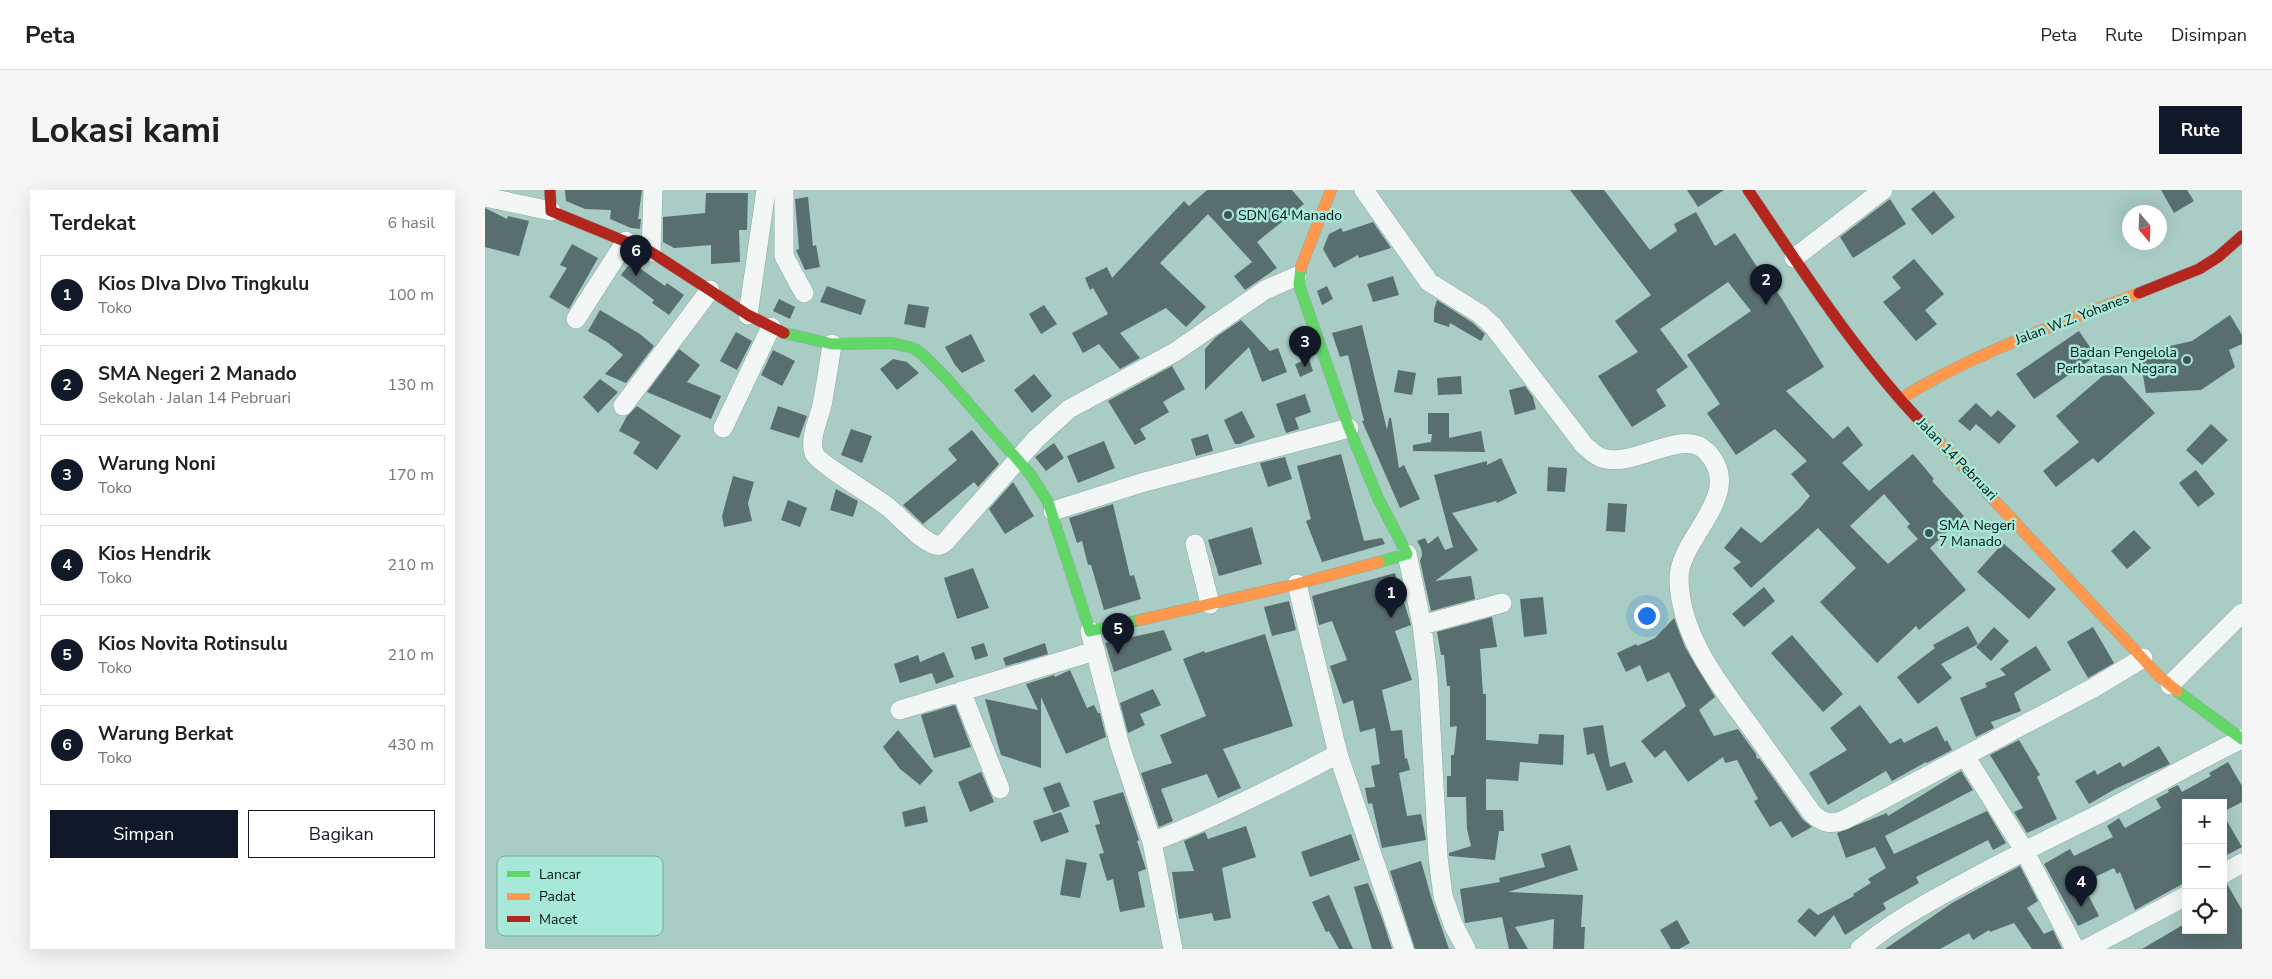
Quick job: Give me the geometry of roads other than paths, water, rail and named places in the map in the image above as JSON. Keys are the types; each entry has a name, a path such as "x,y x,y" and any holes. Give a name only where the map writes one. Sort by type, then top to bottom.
{"street":[{"path":"550,190 551,211"},
{"path":"651,252 653,190"},
{"path":"748,315 766,190"},
{"path":"784,190 784,256 804,293"},
{"path":"832,344 822,405 814,434 813,444 816,457 823,464 867,491 916,532 935,545 942,545 1017,460 1069,409 1190,342 1265,290 1297,276 1323,217 1331,190"},
{"path":"1364,190 1429,282 1480,314 1493,326 1584,445 1593,454 1605,459 1625,459 1685,443 1700,446 1713,458 1719,473 1718,490 1714,504 1683,562 1678,576 1680,601 1690,631 1721,686 1817,818 1827,823 1844,820 2095,687 2143,658"},
{"name":"Jalan 14 Pebruari","path":"1748,190 1794,258 1900,399 2170,685 2242,739"},
{"path":"1794,258 1883,190"},
{"path":"485,197 551,211 651,252 771,328 800,338 832,344 892,343 913,348 947,379 1037,484 1053,511 1095,651 1120,746 1152,842 1173,949"},
{"name":"Jalan W.Z. Yohanes","path":"1900,399 1937,377 1975,358 2199,269 2242,236"},
{"path":"576,318 626,241"},
{"path":"1297,276 1349,428 1378,498 1407,554 1429,676 1438,857 1447,910 1466,949"},
{"path":"623,406 710,290"},
{"path":"723,428 771,328"},
{"path":"1053,511 1141,483 1349,428"},
{"path":"1195,544 1206,605"},
{"path":"1089,631 1297,584 1407,554"},
{"path":"1297,584 1338,754 1404,949"},
{"path":"1421,625 1502,603"},
{"path":"2170,685 2242,613"},
{"path":"900,710 1095,651"},
{"path":"961,691 1000,789"},
{"path":"1860,949 1887,928 1931,900 2023,850 2102,812 2189,764 2242,739"},
{"path":"1152,842 1211,818 1267,792 1338,754"},
{"path":"1965,756 2023,850 2075,949"},
{"path":"2227,872 2242,863"},
{"path":"2086,949 2182,898"}],"place":[{"name":"SDN 64 Manado","path":"1228,215"},
{"name":"Warung Berkat","path":"636,276"},
{"name":"SMA Negeri 2 Manado","path":"1766,305"},
{"name":"Badan Pengelola Perbatasan Negara","path":"2187,360"},
{"name":"Warung Noni","path":"1305,367"},
{"name":"SMA Negeri 7 Manado","path":"1929,533"},
{"name":"Kios DIva DIvo Tingkulu","path":"1391,618"},
{"name":"Kios Novita Rotinsulu","path":"1118,654"},
{"name":"Kios Hendrik","path":"2081,907"}]}
